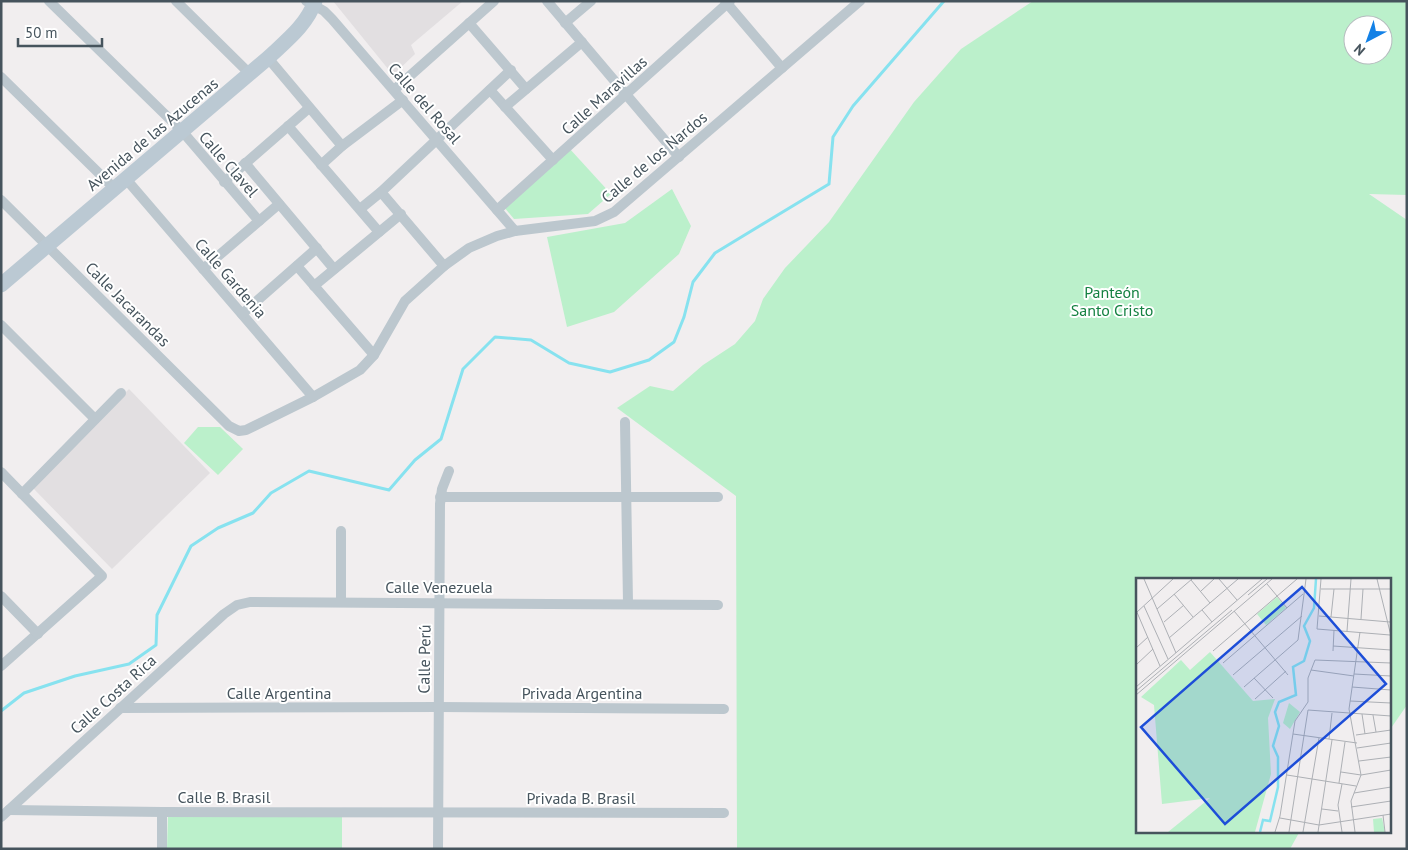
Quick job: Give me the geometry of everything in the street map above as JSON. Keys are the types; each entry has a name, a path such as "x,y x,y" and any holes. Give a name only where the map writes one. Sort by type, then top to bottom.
{"street":[{"name":"Calle Clavel","path":"48,1 182,132 258,221"},
{"path":"176,1 250,74"},
{"path":"394,90 494,1"},
{"path":"547,1 679,157"},
{"path":"565,23 591,1"},
{"name":"Calle de los Nardos","path":"313,397 360,370 374,354 405,301 444,266 482,241 515,231 595,221 618,209 860,1"},
{"name":"Avenida de las Azucenas","path":"1,285 268,58 298,29 309,15 312,2"},
{"name":"Calle del Rosal","path":"312,2 332,18 515,231"},
{"path":"727,2 782,68"},
{"name":"Calle Maravillas","path":"497,210 627,95 727,2"},
{"path":"469,23 526,89"},
{"path":"505,107 582,42"},
{"path":"268,58 342,146"},
{"path":"360,209 381,192 510,70"},
{"name":"Calle Gardenia","path":"1,77 120,184 203,269 313,397"},
{"path":"490,90 553,160"},
{"path":"321,165 342,146 403,100"},
{"path":"224,182 309,108"},
{"path":"288,126 379,232"},
{"name":"Calle Clavel","path":"245,163 334,269"},
{"path":"381,192 444,266"},
{"name":"Calle Jacarandas","path":"1,200 234,430 246,430 313,397"},
{"path":"203,269 279,204"},
{"path":"314,286 400,214"},
{"path":"242,314 317,248"},
{"path":"297,266 374,354"},
{"path":"1,324 96,418"},
{"path":"22,494 121,393"},
{"path":"625,422 628,603"},
{"name":"Calle Perú","path":"438,849 440,497 449,471"},
{"path":"1,472 102,576 1,666"},
{"path":"440,497 718,497"},
{"path":"341,531 341,602"},
{"path":"1,596 38,634"},
{"name":"Calle Venezuela","path":"250,602 718,604"},
{"name":"Calle Costa Rica","path":"1,817 224,614 237,605 250,602"},
{"name":"Calle Argentina","path":"120,708 439,707"},
{"name":"Privada Argentina","path":"439,707 724,710"},
{"name":"Calle B. Brasil","path":"10,810 438,813"},
{"path":"162,812 162,849"},
{"name":"Privada B. Brasil","path":"438,813 724,813"}],"shaded area":[{"path":"333,1 463,1 411,45 415,54 393,75"},
{"path":"129,389 210,473 112,569 33,488"}],"green space":[{"name":"Panteón Santo Cristo","path":"1033,1 1407,1 1407,195 1369,194 1407,220 1407,705 1390,730 1390,578 1136,578 1136,832 1299,832 1290,849 737,849 736,496 617,408 650,386 673,391 703,365 735,344 755,321 763,299 785,268 829,222 914,102 961,49"},
{"path":"569,148 611,194 588,214 514,219 504,207"},
{"path":"672,189 691,226 679,254 614,312 567,327 547,237 625,223"},
{"path":"198,427 220,427 243,449 218,475 184,443"},
{"path":"168,814 342,817 342,849 167,849"}],"waterway":[{"path":"1,711 24,693 75,676 129,664 156,645 157,615 191,546 218,528 253,513 271,493 309,471 389,490 415,460 441,439 463,369 495,337 531,340 569,363 610,372 649,360 674,342 684,317 693,282 715,253 829,184 833,137 853,106 944,1"}]}
